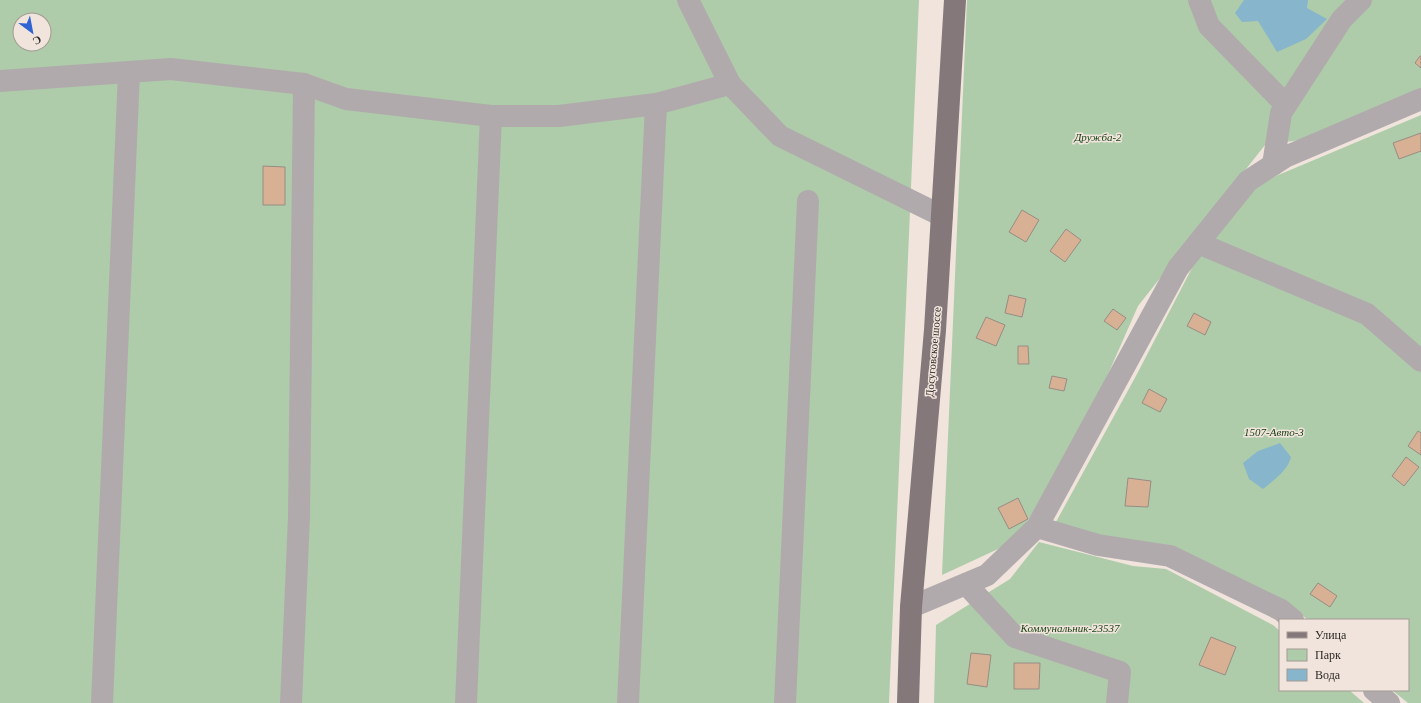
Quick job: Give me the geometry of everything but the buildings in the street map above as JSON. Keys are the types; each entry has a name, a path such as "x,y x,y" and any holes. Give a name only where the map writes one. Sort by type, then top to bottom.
{"main road":[{"name":"Досуговское шоссе","path":"908,703 911,607 935,330 955,0"}],"lane":[{"path":"688,0 730,84 780,136 942,216"},
{"path":"1199,0 1209,26 1286,106"},
{"path":"1273,164 1280,113 1342,19 1361,0"},
{"path":"0,81 172,69 304,84 346,99 491,116 560,116 656,104 730,84"},
{"path":"102,703 129,72"},
{"path":"291,703 299,517 304,84"},
{"path":"911,607 988,575 1036,527 1178,268 1248,181 1285,157 1421,99"},
{"path":"628,703 656,104"},
{"path":"466,703 491,116"},
{"path":"785,703 808,201"},
{"path":"1198,243 1367,314 1421,361"},
{"path":"1036,527 1098,545 1170,556 1281,610 1291,619"},
{"path":"966,584 1015,637 1120,672 1117,703"},
{"path":"1375,691 1389,703"}],"green space":[{"path":"0,0 919,0 889,703 0,703"},
{"name":"Дружба-2","path":"967,0 1421,0 1421,91 1300,140 1265,145 1138,306 1068,465 1011,543 942,575"},
{"name":"1507-Авто-3","path":"1421,115 1421,703 1408,703 1393,691 1409,691 1409,619 1307,619 1291,606 1101,536 1056,522 1137,374 1192,268 1257,184"},
{"name":"Коммунальник-23537","path":"1039,542 1133,566 1166,569 1273,625 1279,630 1279,691 1350,691 1364,703 934,703 936,625 1010,579"}],"water":[{"path":"1244,0 1308,0 1307,8 1327,19 1306,39 1277,52 1258,21 1242,22 1235,13"},
{"path":"1280,443 1291,457 1287,466 1280,474 1263,489 1249,479 1243,463 1258,451"}]}
